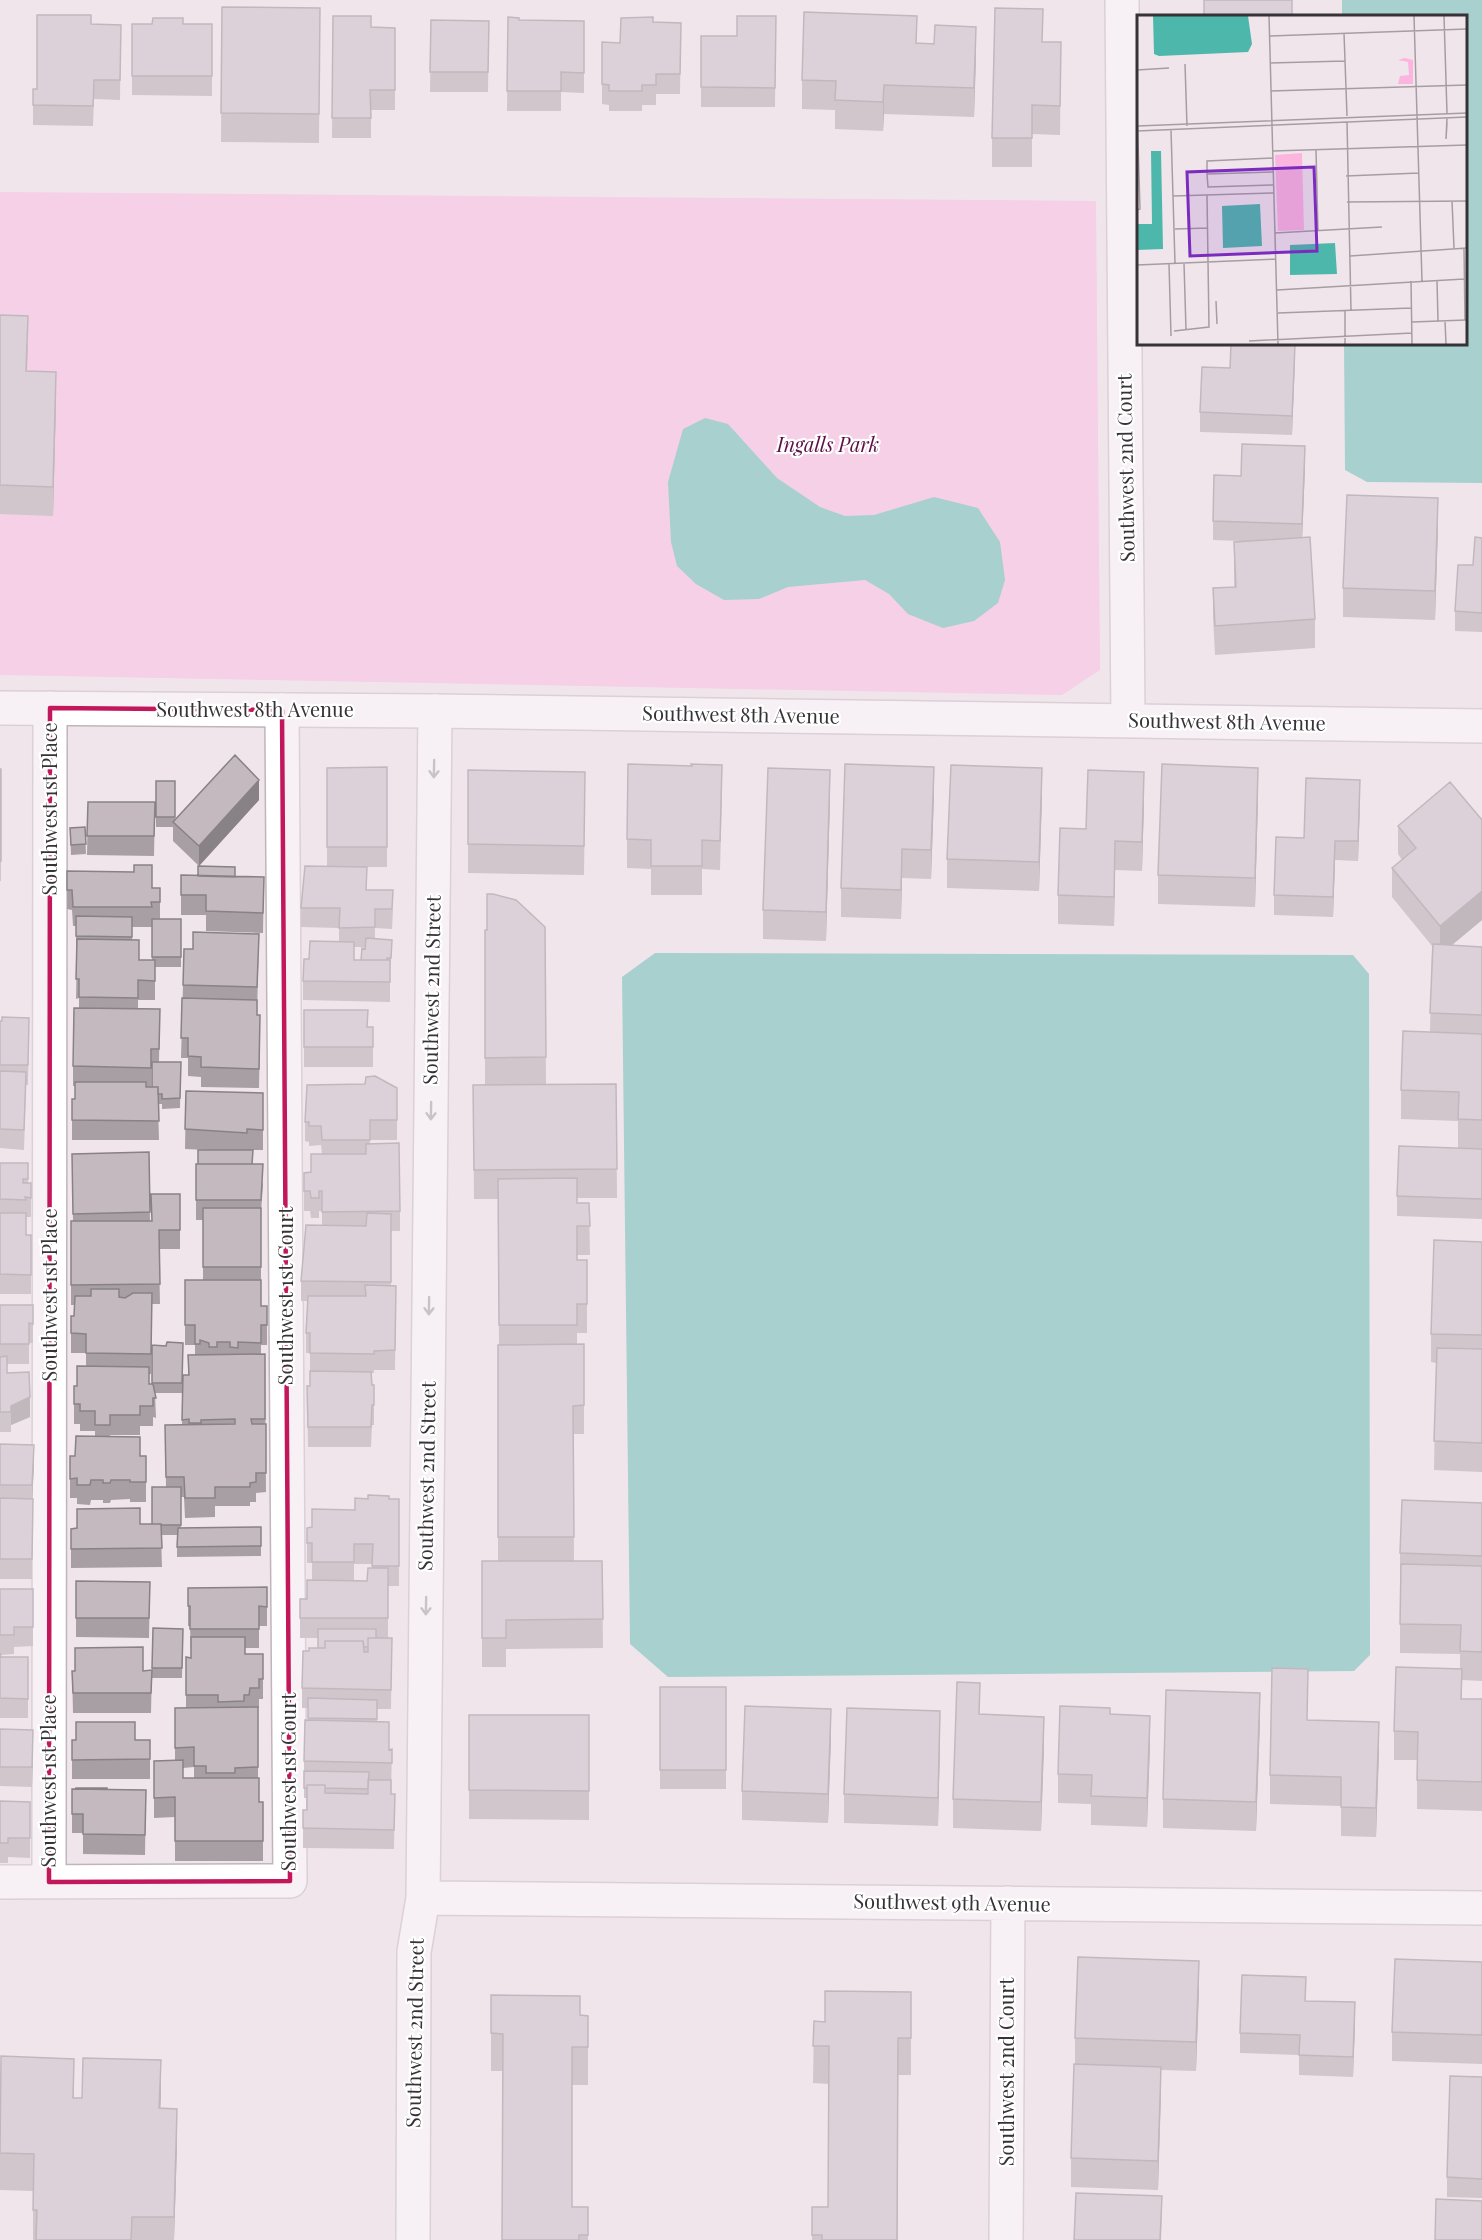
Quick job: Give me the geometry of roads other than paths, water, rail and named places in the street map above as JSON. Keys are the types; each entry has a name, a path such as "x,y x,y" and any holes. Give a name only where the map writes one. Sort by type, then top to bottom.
{"street":[{"name":"Southwest 2nd Court","path":"1122,0 1128,720"},
{"name":"Southwest 8th Avenue","path":"0,708 435,711 1482,726"},
{"name":"Southwest 1st Place","path":"50,708 50,1882"},
{"name":"Southwest 1st Court","path":"50,1882 290,1881 282,710"},
{"name":"Southwest 2nd Street","path":"412,2240 414,1952 423,1898 435,711"},
{"path":"0,1882 50,1882"},
{"name":"Southwest 9th Avenue","path":"423,1898 1482,1908"},
{"name":"Southwest 2nd Court","path":"1006,2240 1008,1904"}],"park label":[{"name":"Ingalls Park","path":"828,445"}]}
